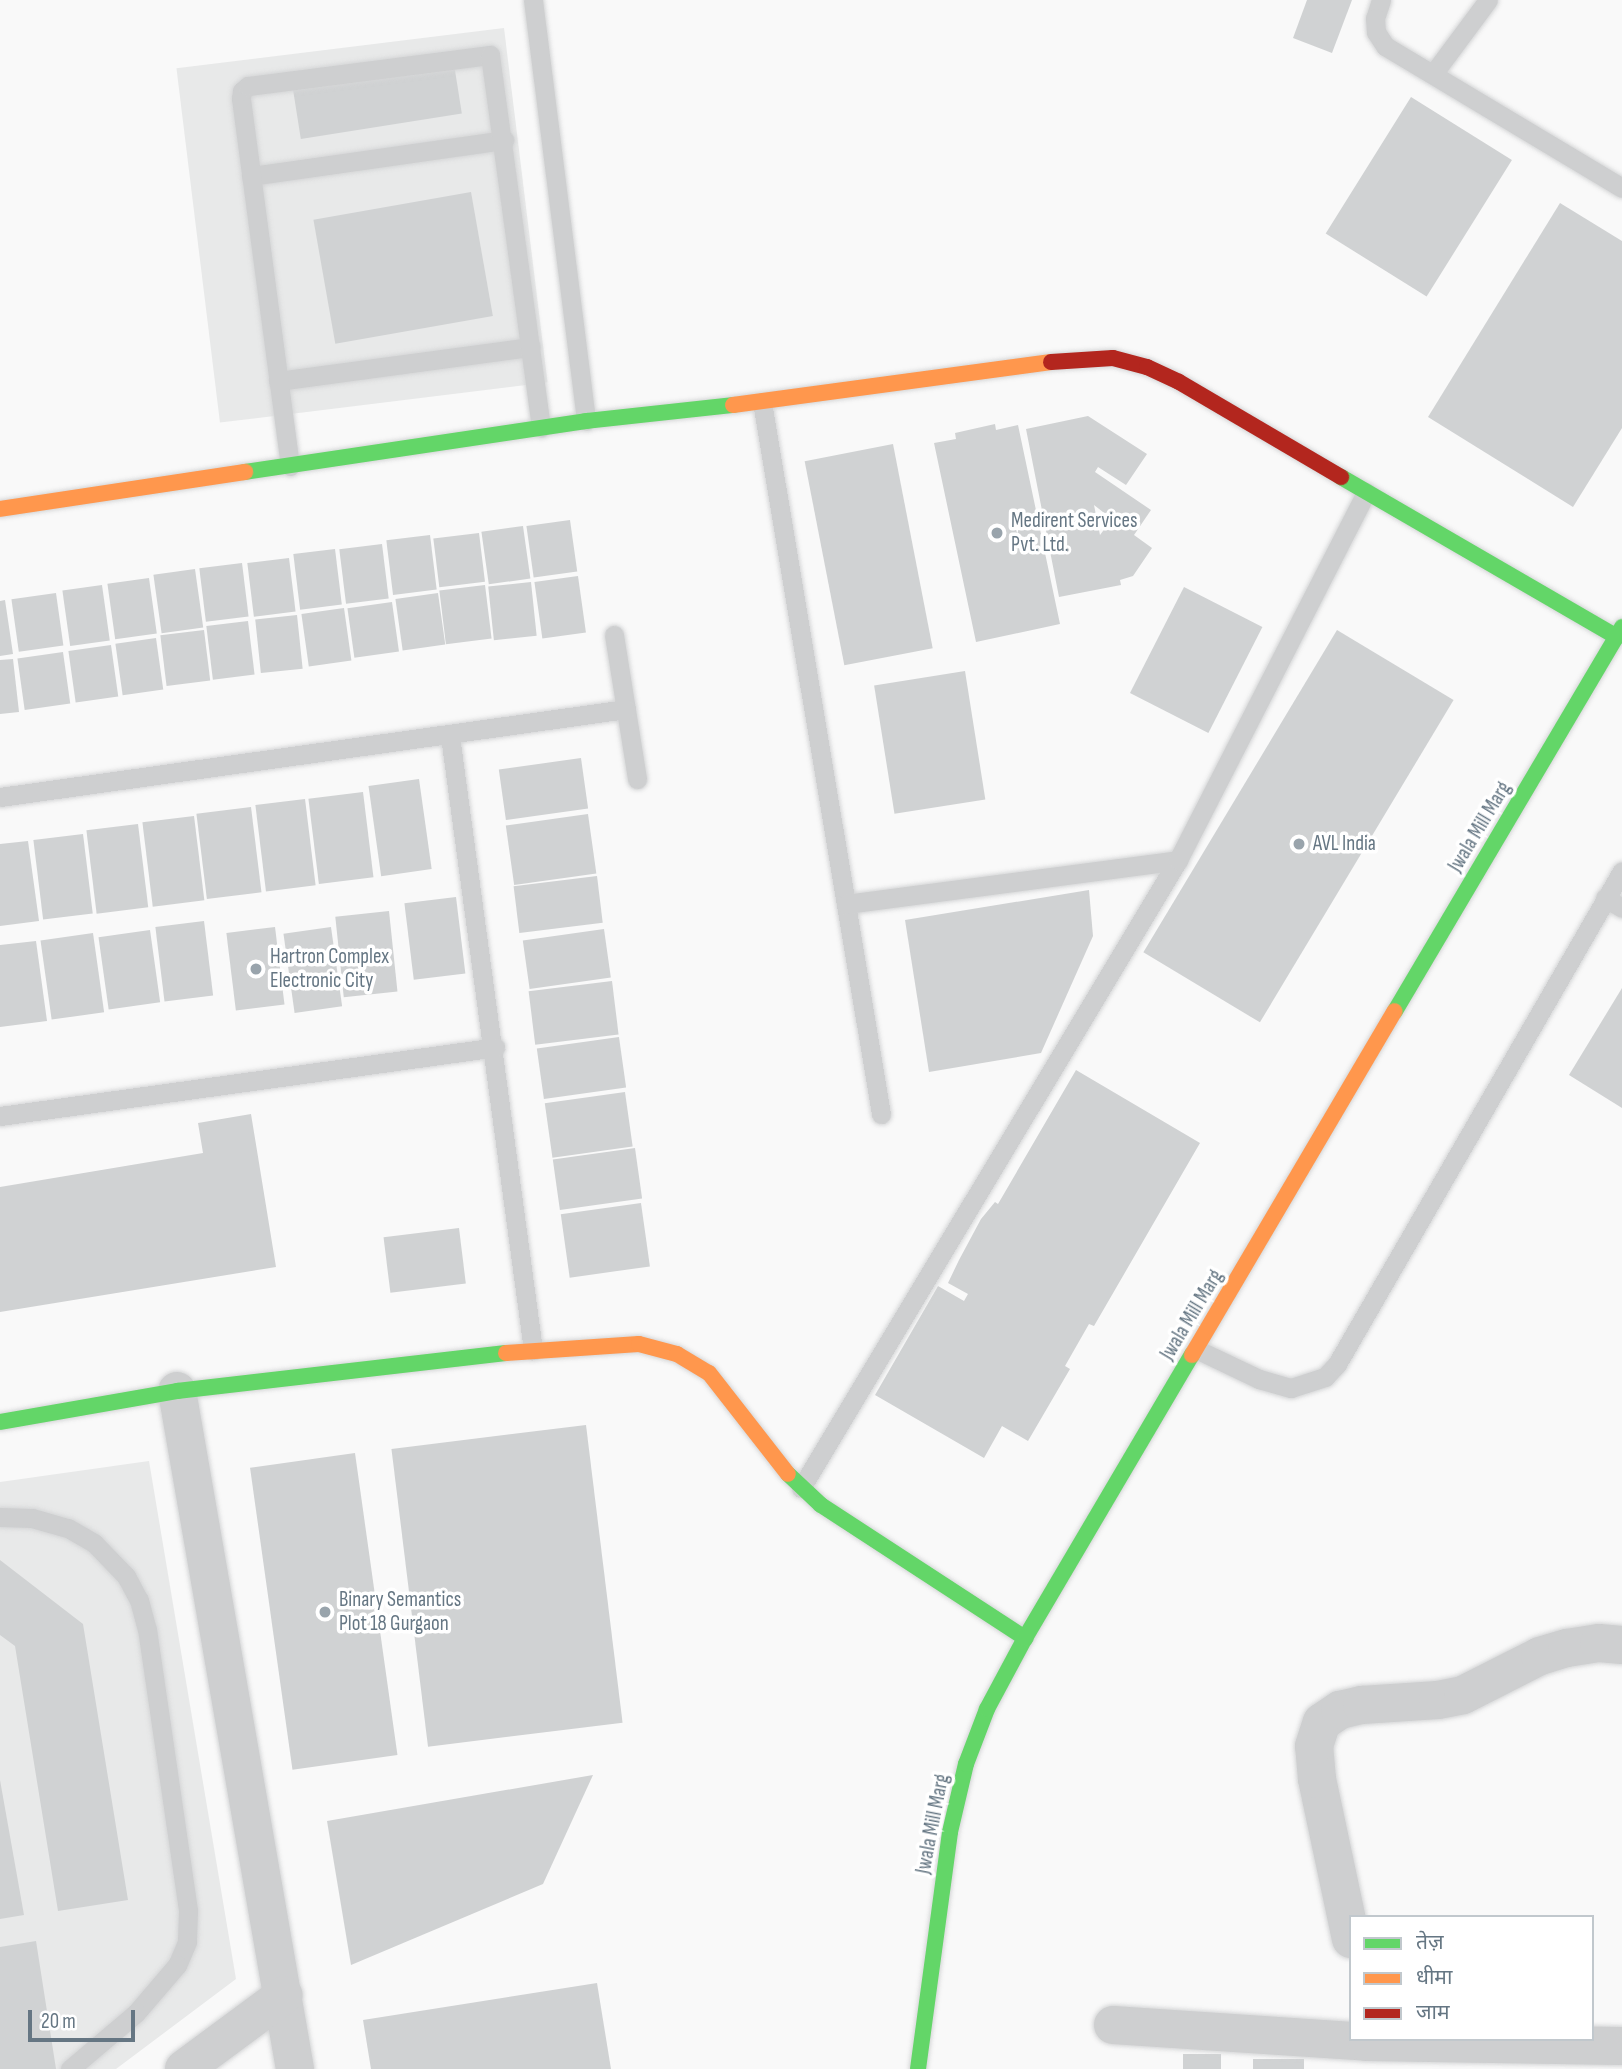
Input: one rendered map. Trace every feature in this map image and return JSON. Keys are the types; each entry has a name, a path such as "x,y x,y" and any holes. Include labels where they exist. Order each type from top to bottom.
{"street":[{"path":"0,509 586,421 762,402 1079,358 1113,358 1147,367 1179,382 1366,492 1619,632"},
{"name":"Jwala Mill Marg","path":"918,2069 950,1832 966,1764 987,1709 1619,632"},
{"path":"0,1422 177,1391 533,1350 639,1343 677,1354 709,1373 769,1454 821,1505 1026,1639"},
{"path":"177,1391 295,2069"},
{"path":"1349,1930 1317,1779 1314,1746 1322,1722 1340,1710 1362,1705 1438,1700 1463,1695 1541,1656 1567,1648 1599,1643 1622,1645"},
{"path":"184,2069 284,1995"},
{"path":"1113,2025 1368,2050 1622,2046"}],"lane":[{"path":"533,0 586,421"},
{"path":"1381,0 1375,18 1378,39 1622,188"},
{"path":"1433,74 1488,0"},
{"path":"290,466 251,176 242,91 248,86 489,55 504,140 541,428"},
{"path":"251,176 504,140"},
{"path":"278,381 531,346"},
{"path":"762,402 881,1114"},
{"path":"801,1488 1178,860 1366,492"},
{"path":"614,635 637,779"},
{"path":"0,797 450,736 626,709"},
{"path":"450,736 495,1047 533,1350"},
{"path":"846,904 1178,860"},
{"path":"1196,1349 1259,1378 1291,1388 1325,1377 1337,1364 1614,903 1622,871"},
{"path":"0,1116 495,1047"},
{"path":"0,1517 32,1518 56,1525 93,1543 126,1576 139,1600 147,1629 188,1911 187,1942 177,1965 136,2013 70,2069"}],"shaded area":[{"path":"504,28 548,382 220,423 176,68"},
{"path":"149,1461 236,1979 116,2069 0,2069 0,1482"}],"building":[{"path":"1307,0 1352,0 1332,53 1293,38"},
{"path":"454,64 462,113 301,139 293,89"},
{"path":"1411,97 1512,160 1427,297 1326,234"},
{"path":"471,192 493,316 335,344 313,220"},
{"path":"1560,203 1622,241 1622,428 1573,507 1428,417"},
{"path":"1088,416 1147,454 1126,485 1098,467 1095,472 1151,510 1134,535 1152,548 1133,576 1120,580 1121,585 1059,597 1026,429","holes":["1094,505 1112,519 1100,535"]},
{"name":"Medirent Services Pvt. Ltd.","path":"995,424 996,430 1018,425 1060,624 976,642 934,443 956,439 955,433"},
{"path":"893,444 933,648 844,665 805,461"},
{"path":"570,520 577,571 534,578 526,526"},
{"path":"523,526 530,578 489,584 481,532"},
{"path":"479,533 485,582 439,587 433,539"},
{"path":"430,535 437,590 393,595 386,540"},
{"path":"382,544 389,599 346,604 339,549"},
{"path":"335,549 342,605 300,610 293,554"},
{"path":"289,558 296,612 254,617 247,563"},
{"path":"242,563 249,617 206,622 199,568"},
{"path":"195,569 203,627 162,633 153,575"},
{"path":"578,576 586,632 542,639 534,582"},
{"path":"149,578 157,633 115,639 107,584"},
{"path":"531,582 537,636 494,640 488,586"},
{"path":"102,585 110,640 70,646 62,591"},
{"path":"485,585 492,639 446,644 439,591"},
{"path":"1184,587 1262,627 1208,733 1130,693"},
{"path":"56,593 63,645 19,652 11,599"},
{"path":"438,593 445,644 403,650 395,599"},
{"path":"5,600 13,654 0,656 0,601"},
{"path":"392,602 399,652 354,658 347,608"},
{"path":"344,608 351,660 309,666 301,614"},
{"path":"297,615 303,669 261,673 255,619"},
{"path":"248,621 255,675 213,680 206,626"},
{"path":"204,630 210,681 167,686 160,635"},
{"path":"1337,630 1454,700 1260,1022 1143,952"},
{"path":"156,638 163,689 123,695 115,644"},
{"path":"111,645 118,696 76,702 68,651"},
{"path":"63,652 70,703 25,710 17,658"},
{"path":"13,659 19,712 0,714 0,660"},
{"path":"965,671 985,799 894,814 874,685"},
{"path":"581,758 588,809 506,820 499,770"},
{"path":"419,779 432,869 381,876 368,786"},
{"path":"363,792 373,877 319,884 308,799"},
{"path":"305,799 316,885 266,891 255,805"},
{"path":"251,807 261,892 207,899 196,814"},
{"path":"588,814 596,873 514,885 506,826"},
{"path":"194,816 204,900 153,907 142,822"},
{"path":"138,824 148,907 97,914 86,830"},
{"path":"83,834 93,913 43,919 33,840"},
{"path":"28,841 39,921 0,926 0,844"},
{"path":"597,876 603,923 519,933 514,886"},
{"path":"1089,890 1093,936 1041,1053 929,1072 905,920"},
{"path":"456,897 465,973 414,980 404,903"},
{"path":"389,911 397,992 344,997 335,917"},
{"path":"204,921 213,995 165,1001 155,927"},
{"name":"Hartron Complex Electronic City","path":"275,927 285,1004 236,1010 226,933"},
{"path":"331,927 342,1006 295,1013 283,934"},
{"path":"604,929 611,978 530,989 523,940"},
{"path":"150,930 160,1002 109,1010 99,937"},
{"path":"93,933 104,1012 52,1020 41,940"},
{"path":"36,941 47,1021 0,1027 0,945"},
{"path":"612,981 619,1035 535,1045 529,991"},
{"path":"1622,988 1622,1108 1569,1075"},
{"path":"619,1037 626,1088 544,1099 537,1049"},
{"path":"1076,1070 1200,1143 1094,1326 1089,1324 1065,1366 1070,1369 1028,1441 1002,1426 984,1458 875,1395 938,1286 964,1301 968,1294 948,1283 959,1260 981,1219 995,1202 998,1204"},
{"path":"625,1092 633,1146 552,1158 545,1103"},
{"path":"251,1114 276,1267 0,1312 0,1187 203,1153 198,1123"},
{"path":"635,1148 642,1199 560,1210 553,1160"},
{"path":"641,1203 650,1266 570,1278 561,1214"},
{"path":"459,1228 466,1284 390,1293 384,1237"},
{"path":"586,1425 623,1723 428,1747 391,1449"},
{"name":"Binary Semantics Plot 18 Gurgaon","path":"355,1453 397,1755 292,1770 250,1468"},
{"path":"0,1560 83,1624 128,1900 58,1911 15,1646 0,1635"},
{"path":"593,1775 543,1884 351,1965 327,1821"},
{"path":"0,1780 24,1915 0,1919"},
{"path":"36,1941 56,2069 0,2069 0,1947"},
{"path":"597,1983 611,2069 371,2069 363,2020"},
{"path":"1183,2054 1221,2054 1221,2069 1183,2069"},
{"path":"1253,2059 1304,2059 1304,2069 1253,2069"}],"traffic: fast":[{"path":"245,472 586,421 733,405"},
{"path":"1341,477 1617,637"},
{"path":"1395,1011 1622,627"},
{"path":"0,1422 177,1391 506,1353"},
{"path":"918,2069 950,1832 966,1764 987,1709 1025,1638 1192,1355"},
{"path":"788,1474 821,1505 1025,1638"}],"traffic: slow":[{"path":"733,405 1051,362"},
{"path":"0,509 245,472"},
{"path":"1192,1355 1395,1011"},
{"path":"506,1353 639,1344 677,1354 709,1373 788,1474"}],"traffic: jam":[{"path":"1051,362 1113,358 1147,367 1179,382 1341,477"}],"place":[{"name":"Medirent Services Pvt. Ltd.","path":"997,533"},
{"name":"AVL India","path":"1299,844"},
{"name":"Hartron Complex Electronic City","path":"256,969"},
{"name":"Binary Semantics Plot 18 Gurgaon","path":"325,1612"}]}
